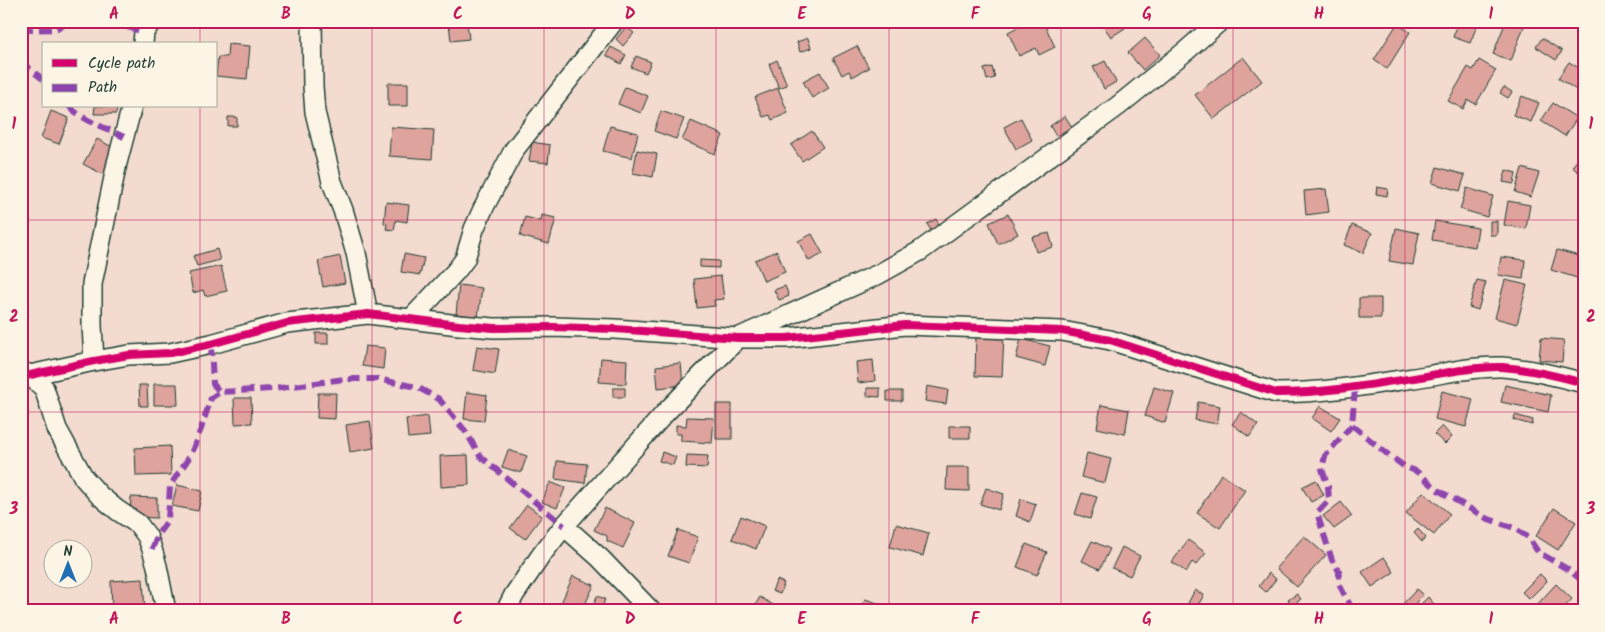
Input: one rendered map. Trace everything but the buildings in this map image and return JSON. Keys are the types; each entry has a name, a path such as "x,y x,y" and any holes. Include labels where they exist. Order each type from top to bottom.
{"street":[{"path":"143,42 144,32 152,21"},
{"path":"312,21 315,112 332,182 356,253 368,314"},
{"path":"411,319 465,259 474,229 498,178 514,150 614,21"},
{"path":"506,611 514,595 564,526 666,412 738,338 879,274 920,250 1118,106 1220,21"},
{"path":"94,361 92,284 117,162 131,108"},
{"path":"24,374 129,355 170,352 211,344 287,323 368,314 494,328 614,329 738,338 787,338 905,324 1062,331 1129,345 1276,393 1355,388 1473,368 1501,367 1531,370 1584,383"},
{"path":"24,374 44,388 57,429 84,478 99,496 138,524 147,536 155,558 166,611"},
{"path":"564,526 600,558 651,611"}],"marked path":[{"path":"21,30 57,29 65,24 101,22 144,32"},
{"path":"21,62 42,78"},
{"path":"71,108 87,119 124,137"},
{"path":"211,344 213,384 220,392 273,389 344,379 377,379 417,387 439,399 466,432 480,456 564,526"},
{"path":"1353,611 1339,584 1339,571 1332,560 1317,513 1329,500 1328,487 1322,469 1325,456 1352,425 1355,388"},
{"path":"152,549 158,534 168,520 170,486 190,456 211,398 220,392"},
{"path":"1352,425 1405,467 1416,471 1438,490 1486,518 1514,528 1528,537 1538,552 1569,570 1584,582"}],"cycle path":[{"path":"21,377 129,355 170,353 287,323 368,314 494,328 615,329 738,338 787,338 905,325 1062,331 1110,340 1276,393 1351,388 1483,367 1502,367 1533,371 1584,383"}]}
